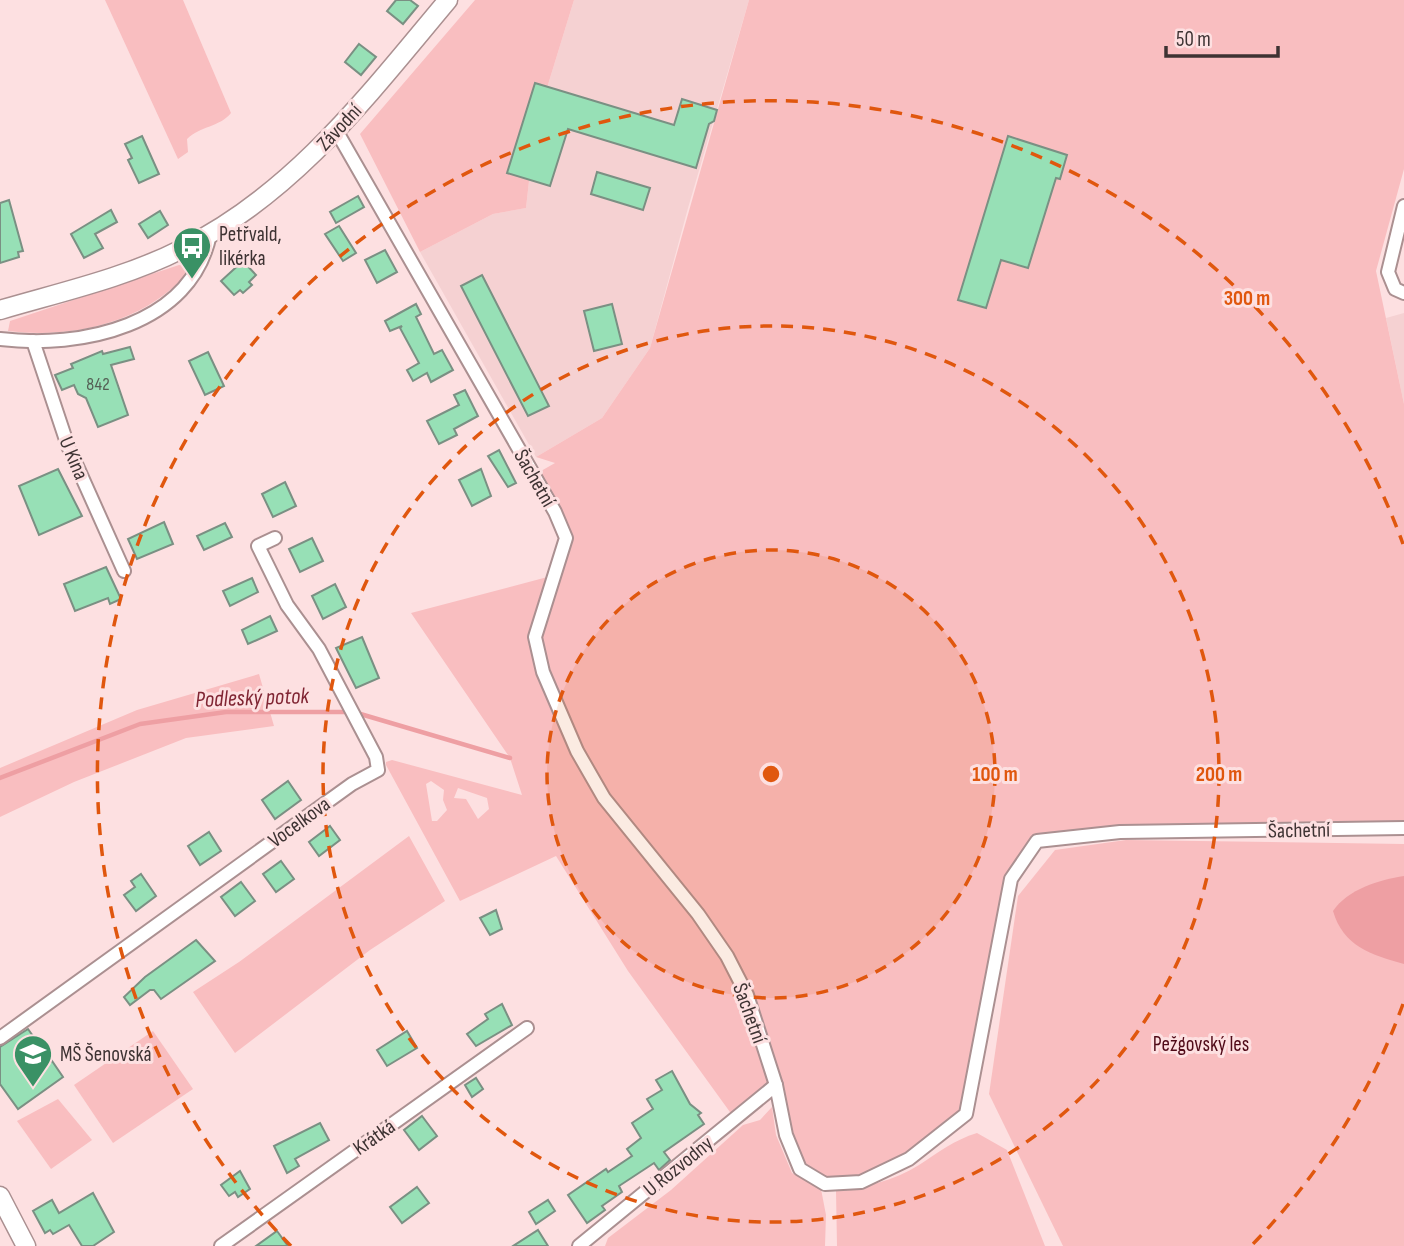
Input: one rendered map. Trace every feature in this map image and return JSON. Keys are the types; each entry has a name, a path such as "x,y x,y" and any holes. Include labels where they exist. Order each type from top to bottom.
{"street":[{"name":"Závodní","path":"0,310 139,268 210,234 276,187 337,132 448,0"},
{"name":"Šachetní","path":"337,132 555,512 566,538 535,636 543,673 577,751 604,798 698,914 727,956 747,995 776,1085 786,1135 800,1169 825,1184 861,1182 909,1159 966,1114 1011,879 1038,841 1121,832 1404,828"},
{"path":"1399,291 1388,272 1404,206"},
{"path":"0,339 33,341 91,337 121,328 147,316 191,280 203,262 210,234"},
{"name":"U Kina","path":"33,341 68,446 124,571"},
{"name":"Vocelkova","path":"0,1038 352,784 378,770 376,757 319,649 287,605 258,546 275,538"},
{"name":"Krátká","path":"221,1246 527,1028"},
{"name":"U Rozvodny","path":"579,1246 776,1085"},
{"path":"0,1196 26,1246"}],"shaded area":[{"path":"574,0 749,0 650,348 602,418 536,457 420,252 493,214 526,208 535,127"},
{"path":"1404,313 1404,404 1386,318"},
{"path":"1404,876 1404,964 1370,953 1351,941 1333,911 1355,891"}],"green space":[{"path":"105,0 183,0 231,113 187,139 188,152 178,159"},
{"path":"475,0 574,0 535,127 526,208 493,214 420,252 360,134"},
{"path":"749,0 1404,0 1404,169 1376,271 1404,404 1404,828 1037,841 1011,879 966,1114 945,1131 861,1182 829,1183 800,1169 776,1086 735,1119 628,971 556,856 460,901 386,765 386,762 392,760 522,795 510,758 411,613 555,575 566,538 534,475 555,463 536,457 602,418 650,348","holes":["431,781 444,790 443,800 447,810 437,821 432,821 426,784","458,788 487,798 489,809 478,819 466,799 454,798"]},
{"path":"179,265 188,266 188,273 170,290 150,304 105,324 57,332 8,331 10,321"},
{"path":"259,674 274,726 186,738 74,782 0,817 0,768 137,710"},
{"path":"409,836 445,901 370,950 235,1053 193,992 239,962"},
{"name":"Pežgovský les","path":"1126,840 1404,844 1404,1246 1063,1246 989,1094 1018,896 1055,850"},
{"path":"153,1031 193,1089 113,1143 74,1085"},
{"path":"58,1099 92,1140 51,1169 17,1121"},
{"path":"772,1107 776,1135 792,1173 821,1189 826,1215 825,1246 605,1246 608,1238 671,1190 743,1125 760,1120"},
{"path":"977,1133 1007,1150 1045,1246 837,1246 836,1191 900,1175 954,1143"}],"building":[{"path":"396,0 410,0 418,6 403,24 387,11"},
{"path":"359,44 376,57 361,75 345,62"},
{"path":"535,83 674,125 682,99 717,110 714,121 709,124 696,168 568,129 550,186 507,173"},
{"path":"142,136 159,174 139,183 128,160 132,158 125,144"},
{"path":"1008,136 1067,155 1060,179 1056,178 1028,268 1001,260 986,308 958,300"},
{"path":"597,172 650,188 643,210 591,194"},
{"path":"358,196 364,207 336,223 330,212"},
{"path":"9,200 23,251 18,252 19,257 0,263 0,203"},
{"path":"111,210 117,222 95,234 103,248 84,258 71,234"},
{"path":"160,211 168,225 148,238 139,224"},
{"path":"339,226 356,253 343,261 325,234"},
{"path":"385,250 397,272 377,283 365,260"},
{"path":"243,261 256,275 249,282 252,285 243,293 240,290 234,295 221,281"},
{"path":"482,275 549,406 528,416 461,286"},
{"path":"416,304 421,314 416,317 434,354 442,350 453,370 431,382 427,373 413,381 407,370 419,363 400,328 402,326 390,331 385,321"},
{"path":"612,304 622,344 594,351 584,311"},
{"path":"130,347 134,359 111,365 128,415 98,427 86,398 78,394 74,385 62,390 55,375 73,368 71,364 102,351 103,354"},
{"path":"208,352 224,386 205,395 189,361"},
{"path":"465,390 478,416 454,429 457,435 439,444 427,421 459,405 454,395"},
{"path":"499,450 516,483 508,487 488,456"},
{"path":"58,469 82,516 39,535 19,486"},
{"path":"481,469 491,496 472,506 459,480"},
{"path":"285,482 296,506 273,517 262,494"},
{"path":"164,522 173,544 137,559 128,539"},
{"path":"225,523 232,537 204,550 197,536"},
{"path":"312,538 323,561 300,572 289,549"},
{"path":"106,567 121,599 110,604 108,598 75,611 64,584"},
{"path":"252,578 258,592 230,606 223,591"},
{"path":"335,584 346,607 323,619 312,596"},
{"path":"270,616 277,631 248,644 242,630"},
{"path":"362,637 379,678 356,688 336,648"},
{"path":"288,781 301,800 275,819 262,800"},
{"path":"330,826 340,840 319,856 309,842"},
{"path":"209,832 221,851 200,865 188,846"},
{"path":"281,861 294,879 276,892 263,874"},
{"path":"141,874 156,896 136,911 124,895 135,887 131,881"},
{"path":"241,882 255,901 235,916 221,897"},
{"path":"496,910 502,929 490,935 480,918"},
{"path":"196,940 215,961 161,999 154,990 150,990 130,1005 124,997 145,977"},
{"path":"502,1004 512,1025 476,1046 467,1034 488,1019 485,1014"},
{"path":"28,1029 38,1043 32,1048 45,1066 52,1061 63,1077 18,1109 0,1084 0,1047"},
{"path":"407,1031 417,1048 387,1066 377,1050"},
{"path":"672,1071 690,1104 701,1113 698,1115 704,1124 664,1152 670,1160 659,1170 654,1163 619,1186 622,1192 602,1206 605,1210 587,1223 568,1195 606,1169 608,1172 632,1156 627,1149 641,1138 632,1123 653,1109 647,1099 662,1090 656,1080"},
{"path":"476,1078 483,1089 472,1097 465,1085"},
{"path":"422,1116 437,1136 419,1150 404,1130"},
{"path":"320,1123 329,1140 295,1159 299,1166 287,1173 274,1146"},
{"path":"240,1171 250,1189 238,1197 235,1192 229,1196 221,1185"},
{"path":"417,1187 429,1203 402,1223 390,1207"},
{"path":"93,1193 114,1232 93,1246 82,1246 69,1225 53,1234 50,1230 45,1233 33,1211 52,1200 59,1213"},
{"path":"548,1200 555,1211 536,1224 529,1212"},
{"path":"538,1230 548,1246 513,1246"},
{"path":"277,1231 288,1246 256,1246"}],"waterway":[{"name":"Podleský potok","path":"0,778 140,724 226,712 348,712"},
{"name":"Podleský potok","path":"357,713 510,758"}],"place":[{"name":"Petřvald, likérka","path":"192,280"},
{"name":"MŠ Šenovská","path":"33,1088"}]}
